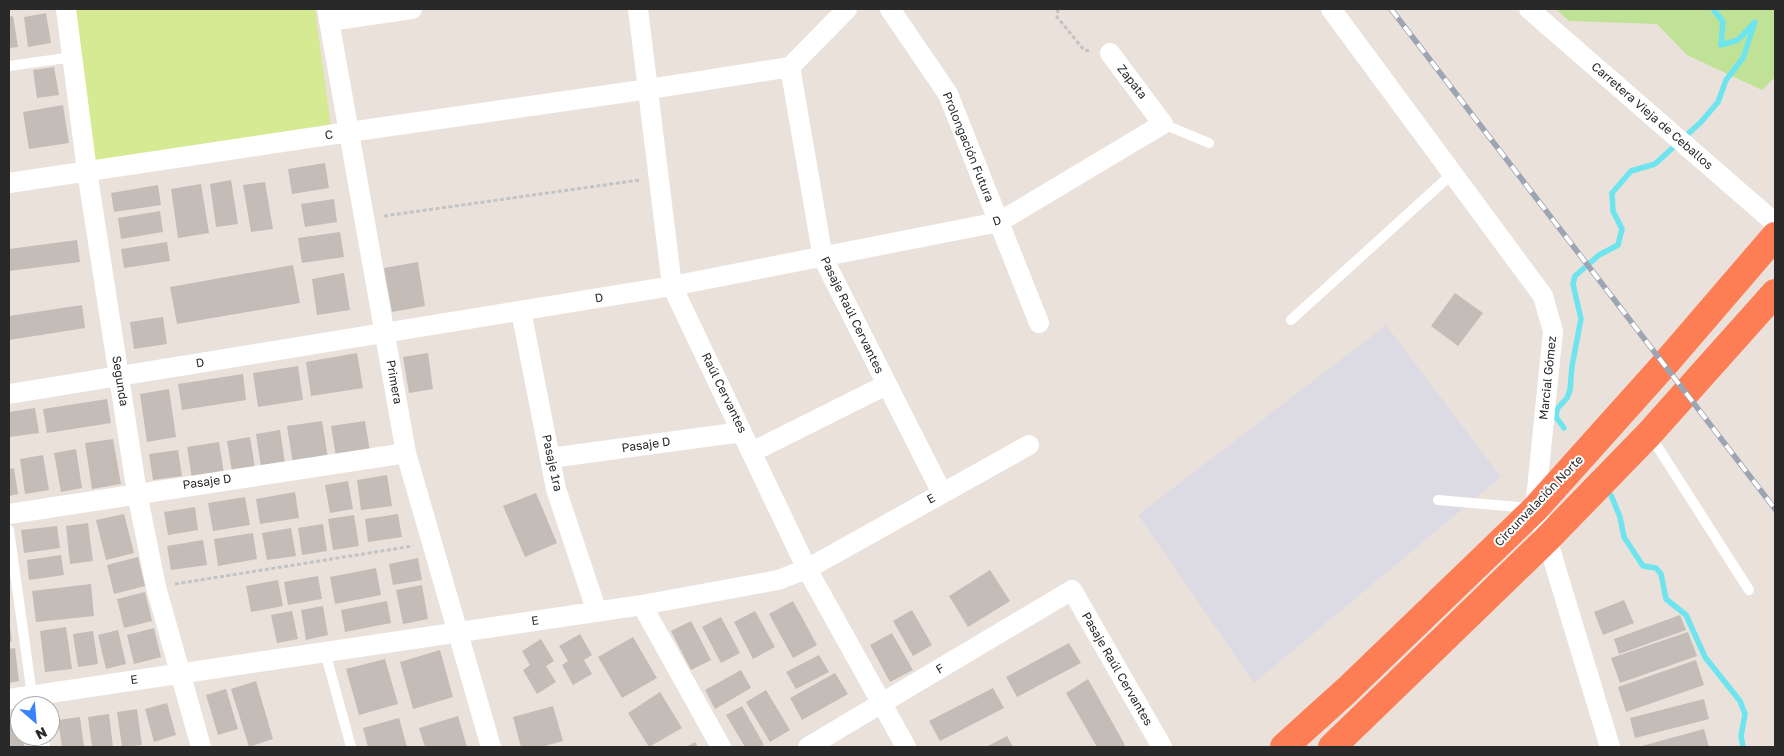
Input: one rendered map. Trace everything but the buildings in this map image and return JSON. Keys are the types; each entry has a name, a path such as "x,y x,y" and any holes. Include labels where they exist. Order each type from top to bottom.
{"highway":[{"name":"Circunvalación Norte","path":"1284,747 1347,690 1535,509 1665,364 1775,236"},
{"path":"1332,747 1548,539 1649,434 1775,293"}],"street":[{"name":"Segunda","path":"66,9 87,172 137,493 156,587 201,747"},
{"path":"328,15 412,9"},
{"name":"Raúl Cervantes","path":"638,9 672,286 806,569 906,747"},
{"path":"790,66 847,9"},
{"name":"Prolongación Futura","path":"890,9 948,94 1039,323"},
{"name":"Marcial Gómez","path":"1330,9 1543,296 1553,331 1535,509 1548,539 1610,747"},
{"name":"Carretera Vieja de Ceballos","path":"1529,9 1775,223"},
{"name":"Primera","path":"328,15 406,453 491,747"},
{"name":"Zapata","path":"1110,53 1163,124"},
{"name":"C","path":"9,183 649,89 790,66"},
{"name":"Pasaje Raúl Cervantes","path":"790,66 823,258 942,493"},
{"name":"D","path":"9,394 672,286 823,258 999,222 1163,124"},
{"name":"Pasaje 1ra","path":"521,311 556,489 597,612"},
{"path":"752,452 886,385"},
{"name":"Pasaje D","path":"550,458 742,432"},
{"name":"E","path":"60,696 180,674 642,605 778,580 806,569 1029,445"},
{"name":"Pasaje D","path":"9,514 406,453"},
{"name":"Pasaje Raúl Cervantes","path":"1072,590 1162,747"},
{"name":"F","path":"808,747 1072,590"},
{"path":"642,605 721,747"}],"lane":[{"path":"9,66 73,57"},
{"path":"1163,124 1209,144"},
{"path":"1291,320 1453,173"},
{"path":"1649,434 1750,590"},
{"path":"1438,500 1535,509"},
{"path":"9,530 32,696"},
{"path":"325,652 351,747"}],"path":[{"name":"Zapata","path":"1058,9 1057,17 1084,50 1110,53"},
{"path":"364,219 660,177"},
{"path":"156,587 431,543"}],"shaded area":[{"path":"1386,325 1501,477 1254,683 1138,515"}],"green space":[{"path":"74,9 315,9 331,127 95,161"},
{"path":"1556,9 1775,9 1775,77 1762,90 1687,55 1657,24 1569,21"}],"waterway":[{"path":"1564,428 1556,417 1557,409 1567,398 1570,390 1572,366 1581,319 1573,284 1575,276 1599,255 1618,245 1622,229 1613,211 1612,193 1631,171 1655,164 1701,122 1718,102 1726,80 1743,58 1755,22 1738,40 1721,45 1723,22 1713,9"},
{"path":"1611,495 1620,517 1624,537 1643,566 1656,568 1661,574 1666,599 1686,615 1705,657 1740,701 1745,714 1741,736 1743,747"}],"railway":[{"path":"1391,9 1775,509"}]}
